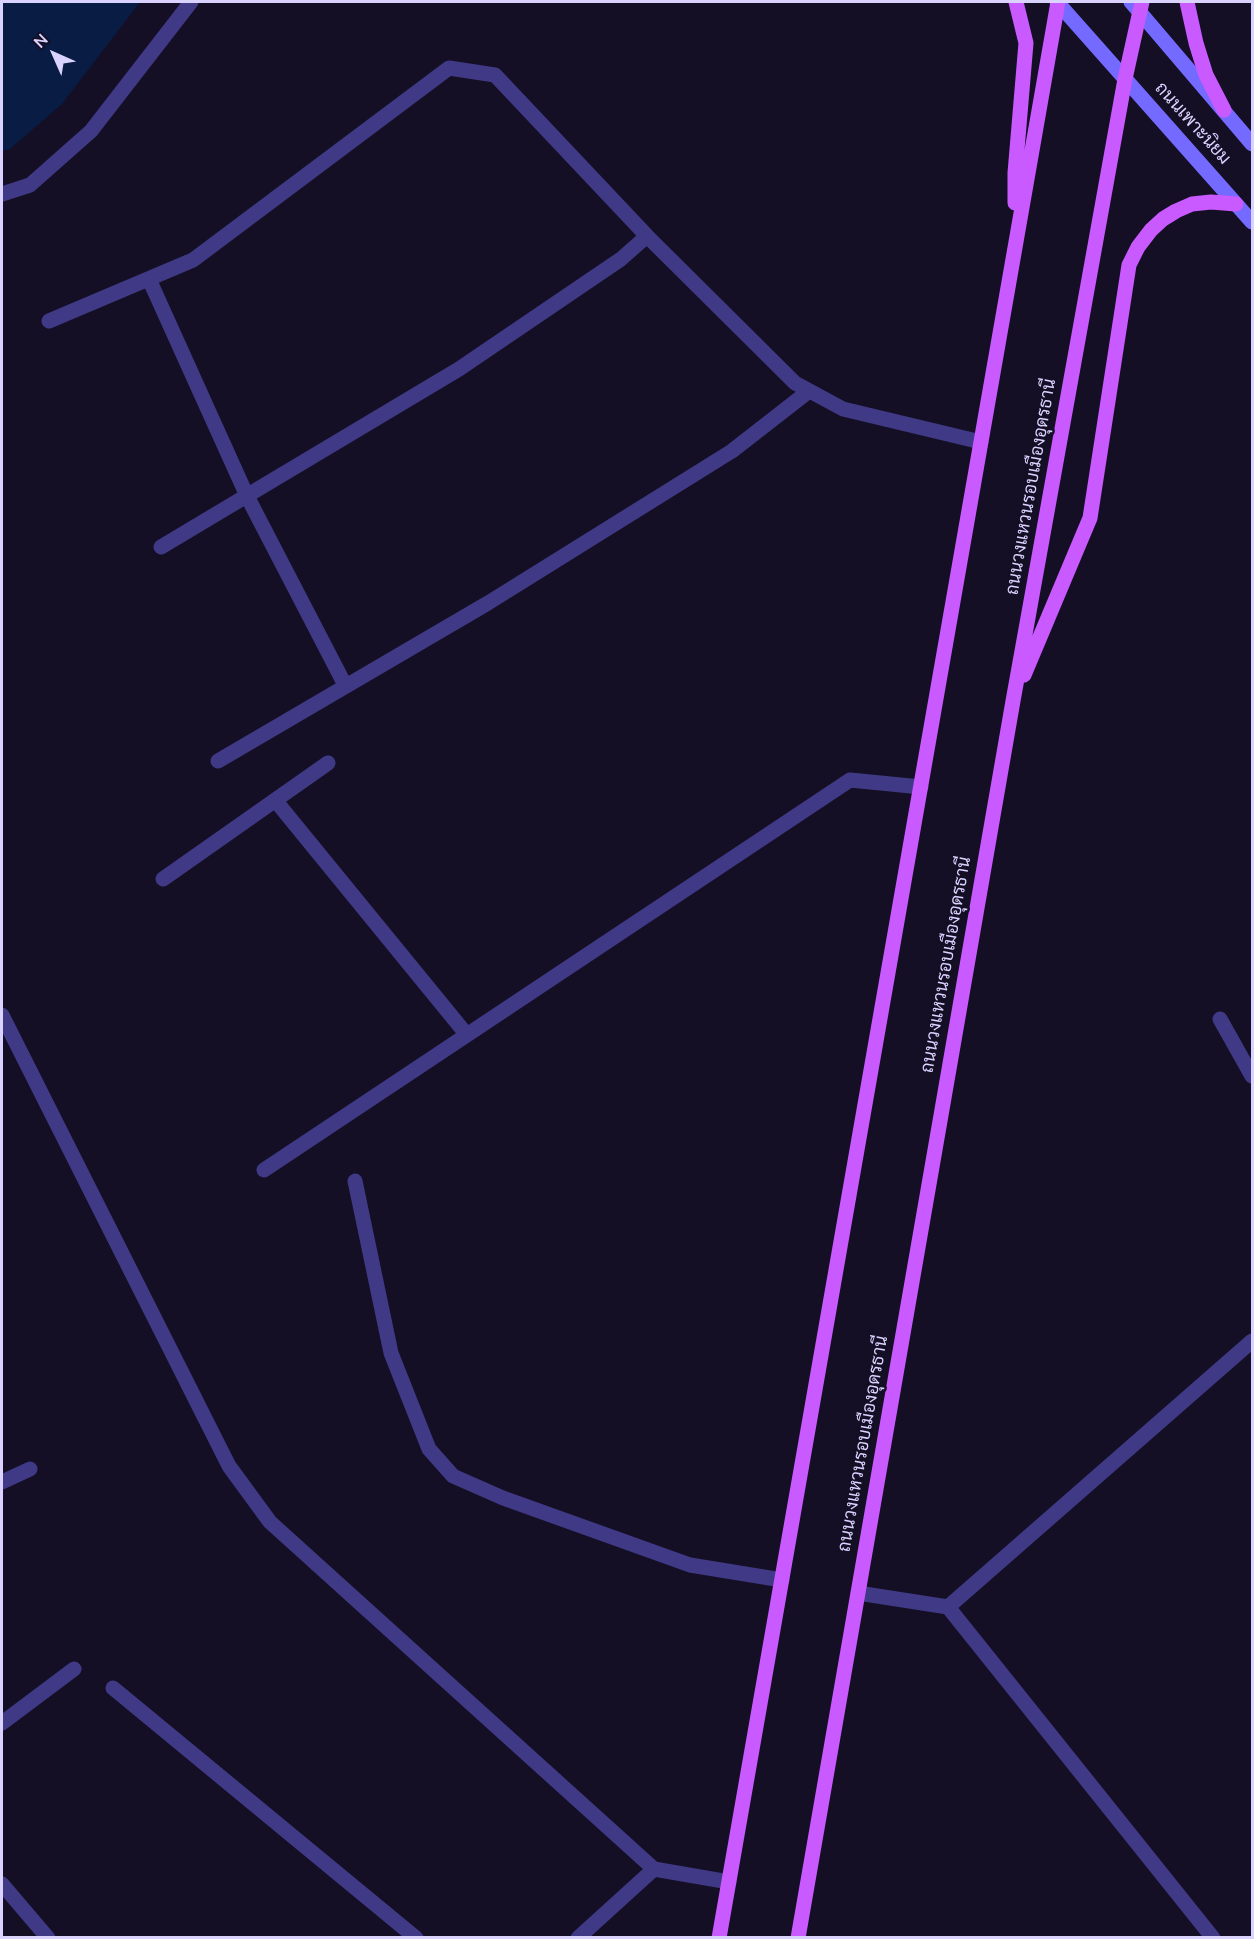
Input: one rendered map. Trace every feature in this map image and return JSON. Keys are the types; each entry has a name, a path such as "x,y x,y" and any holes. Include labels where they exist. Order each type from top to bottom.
{"main road":[{"path":"1016,236 1015,173 1026,43 1017,2"},
{"path":"719,1938 1057,2"},
{"name":"ถนนเพาะนิยม","path":"1057,2 1252,222"},
{"path":"1187,2 1206,75 1224,110"},
{"name":"ถนนเพาะนิยม","path":"1138,5 1252,144"},
{"name":"ถนนวงแหวนรอบเมืองอุดรธานี","path":"798,1938 1013,701 1138,5"},
{"path":"1013,701 1090,518 1129,265 1138,247 1151,230 1162,219 1176,211 1191,204 1211,202 1236,204"}],"street":[{"path":"2,194 30,185 91,131 191,2"},
{"path":"49,321 193,260 449,68 495,75 647,236 795,383 843,409 981,442"},
{"path":"161,548 459,369 621,259 647,236"},
{"path":"149,279 247,496 345,685"},
{"path":"218,761 488,603 732,452 809,391"},
{"path":"163,879 328,763"},
{"path":"264,1170 850,780 921,787"},
{"path":"275,800 467,1035"},
{"path":"2,1015 229,1466 270,1522 654,1869 729,1882"},
{"path":"1220,1019 1252,1076"},
{"path":"355,1181 391,1353 429,1449 453,1476 503,1498 690,1566 782,1580"},
{"path":"948,1607 1252,1341"},
{"path":"2,1482 30,1468"},
{"path":"858,1593 948,1607 1214,1938"},
{"path":"2,1723 74,1669"},
{"path":"113,1688 416,1938"},
{"path":"578,1938 654,1869"},
{"path":"2,1884 48,1938"}],"water":[{"path":"2,2 140,2 62,104 10,149 2,151"}]}
